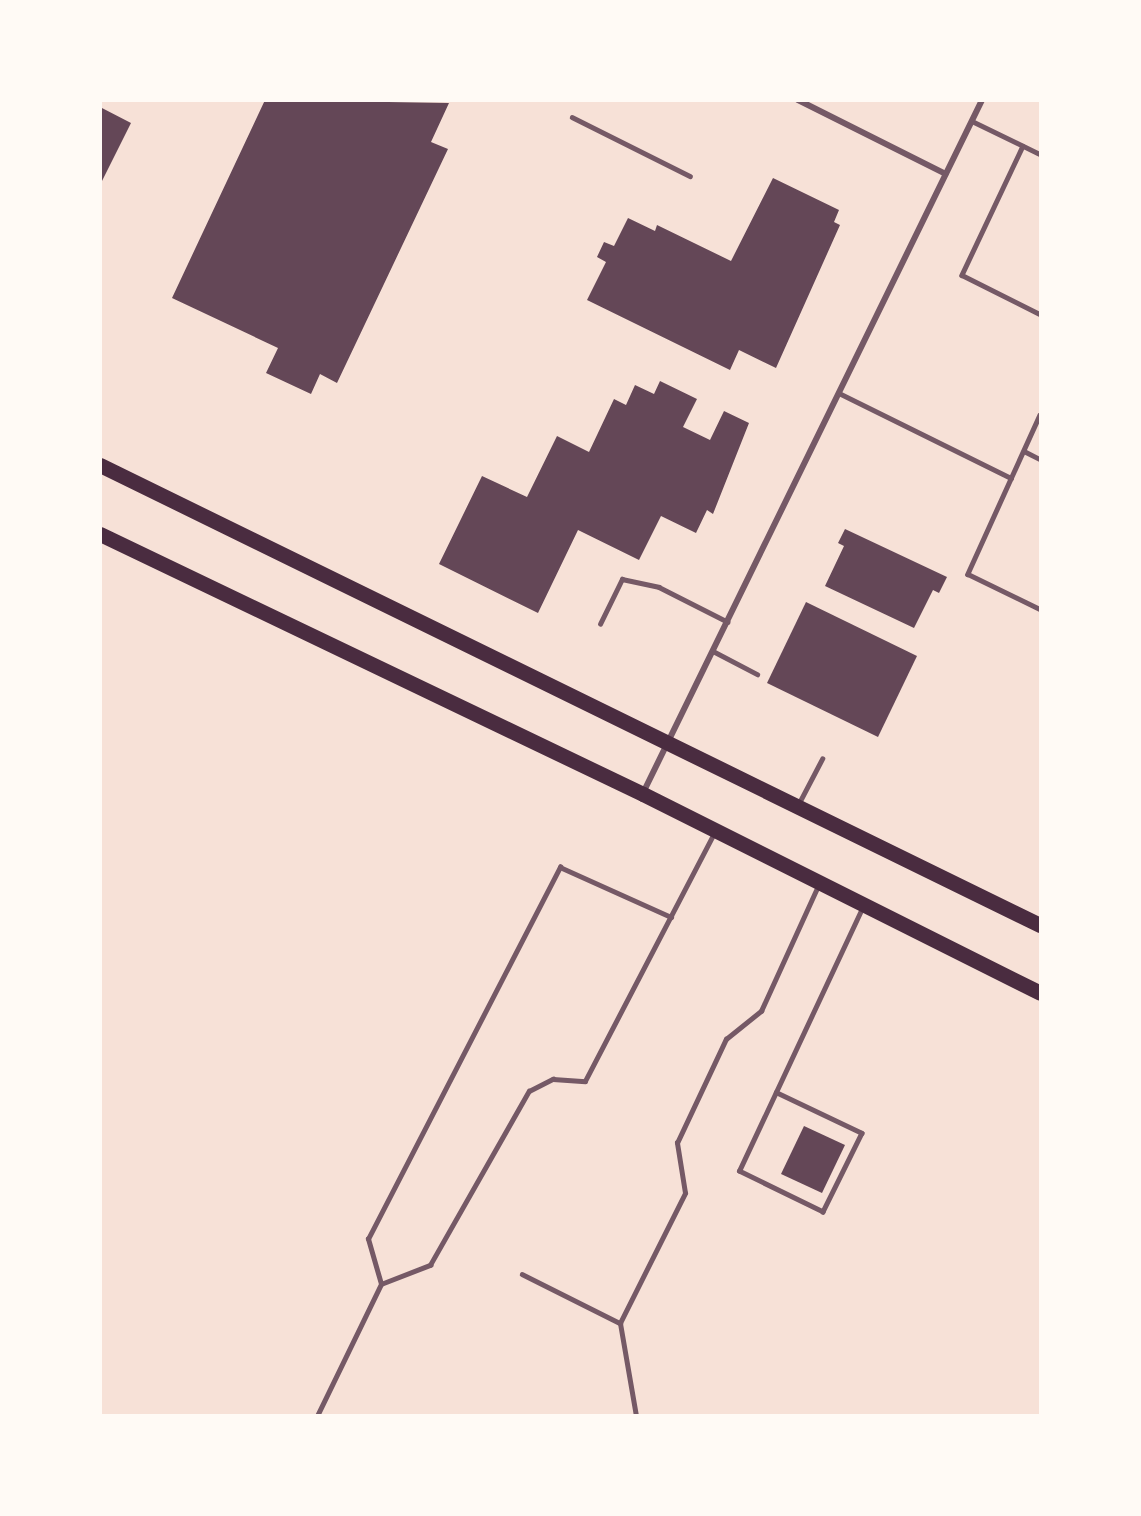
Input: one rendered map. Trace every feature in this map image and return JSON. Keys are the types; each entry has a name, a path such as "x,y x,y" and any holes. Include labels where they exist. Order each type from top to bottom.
{"main road":[{"path":"100,465 670,741 1041,925"},
{"path":"100,534 643,794 714,832 1041,993"}],"street":[{"path":"798,100 946,174"},
{"path":"643,794 982,100"}],"lane":[{"path":"573,117 690,176"},
{"path":"972,121 1041,154"},
{"path":"1023,146 962,275 1041,314"},
{"path":"839,393 1011,478"},
{"path":"1041,415 968,574 1041,609"},
{"path":"1024,451 1041,459"},
{"path":"600,624 622,579 659,587 728,622"},
{"path":"713,651 758,674"},
{"path":"798,805 822,759"},
{"path":"381,1284 430,1266 529,1091 553,1079 585,1080 672,917 714,832"},
{"path":"317,1416 381,1284 368,1239 560,867 672,917"},
{"path":"636,1416 620,1323 685,1193 677,1143 726,1039 761,1011 819,884"},
{"path":"776,1092 862,1133 823,1212 739,1171 863,906"},
{"path":"522,1274 620,1323"}],"building":[{"path":"265,100 449,103 431,142 448,149 337,383 320,374 311,394 266,373 278,348 172,298"},
{"path":"100,107 131,123 100,185"},
{"path":"773,178 839,210 834,222 840,225 776,368 739,350 730,370 587,300 606,262 597,257 604,242 614,246 628,218 655,231 657,225 731,261"},
{"path":"660,381 697,399 683,427 710,440 724,411 749,423 713,514 707,510 696,533 661,516 639,560 578,530 538,613 439,564 482,476 527,497 557,436 589,452 614,399 626,405 635,385 654,394"},
{"path":"845,529 947,577 939,593 933,590 914,628 825,586 844,546 838,543"},
{"path":"806,602 917,656 878,737 767,683"},
{"path":"804,1126 845,1145 822,1193 781,1174"}]}
